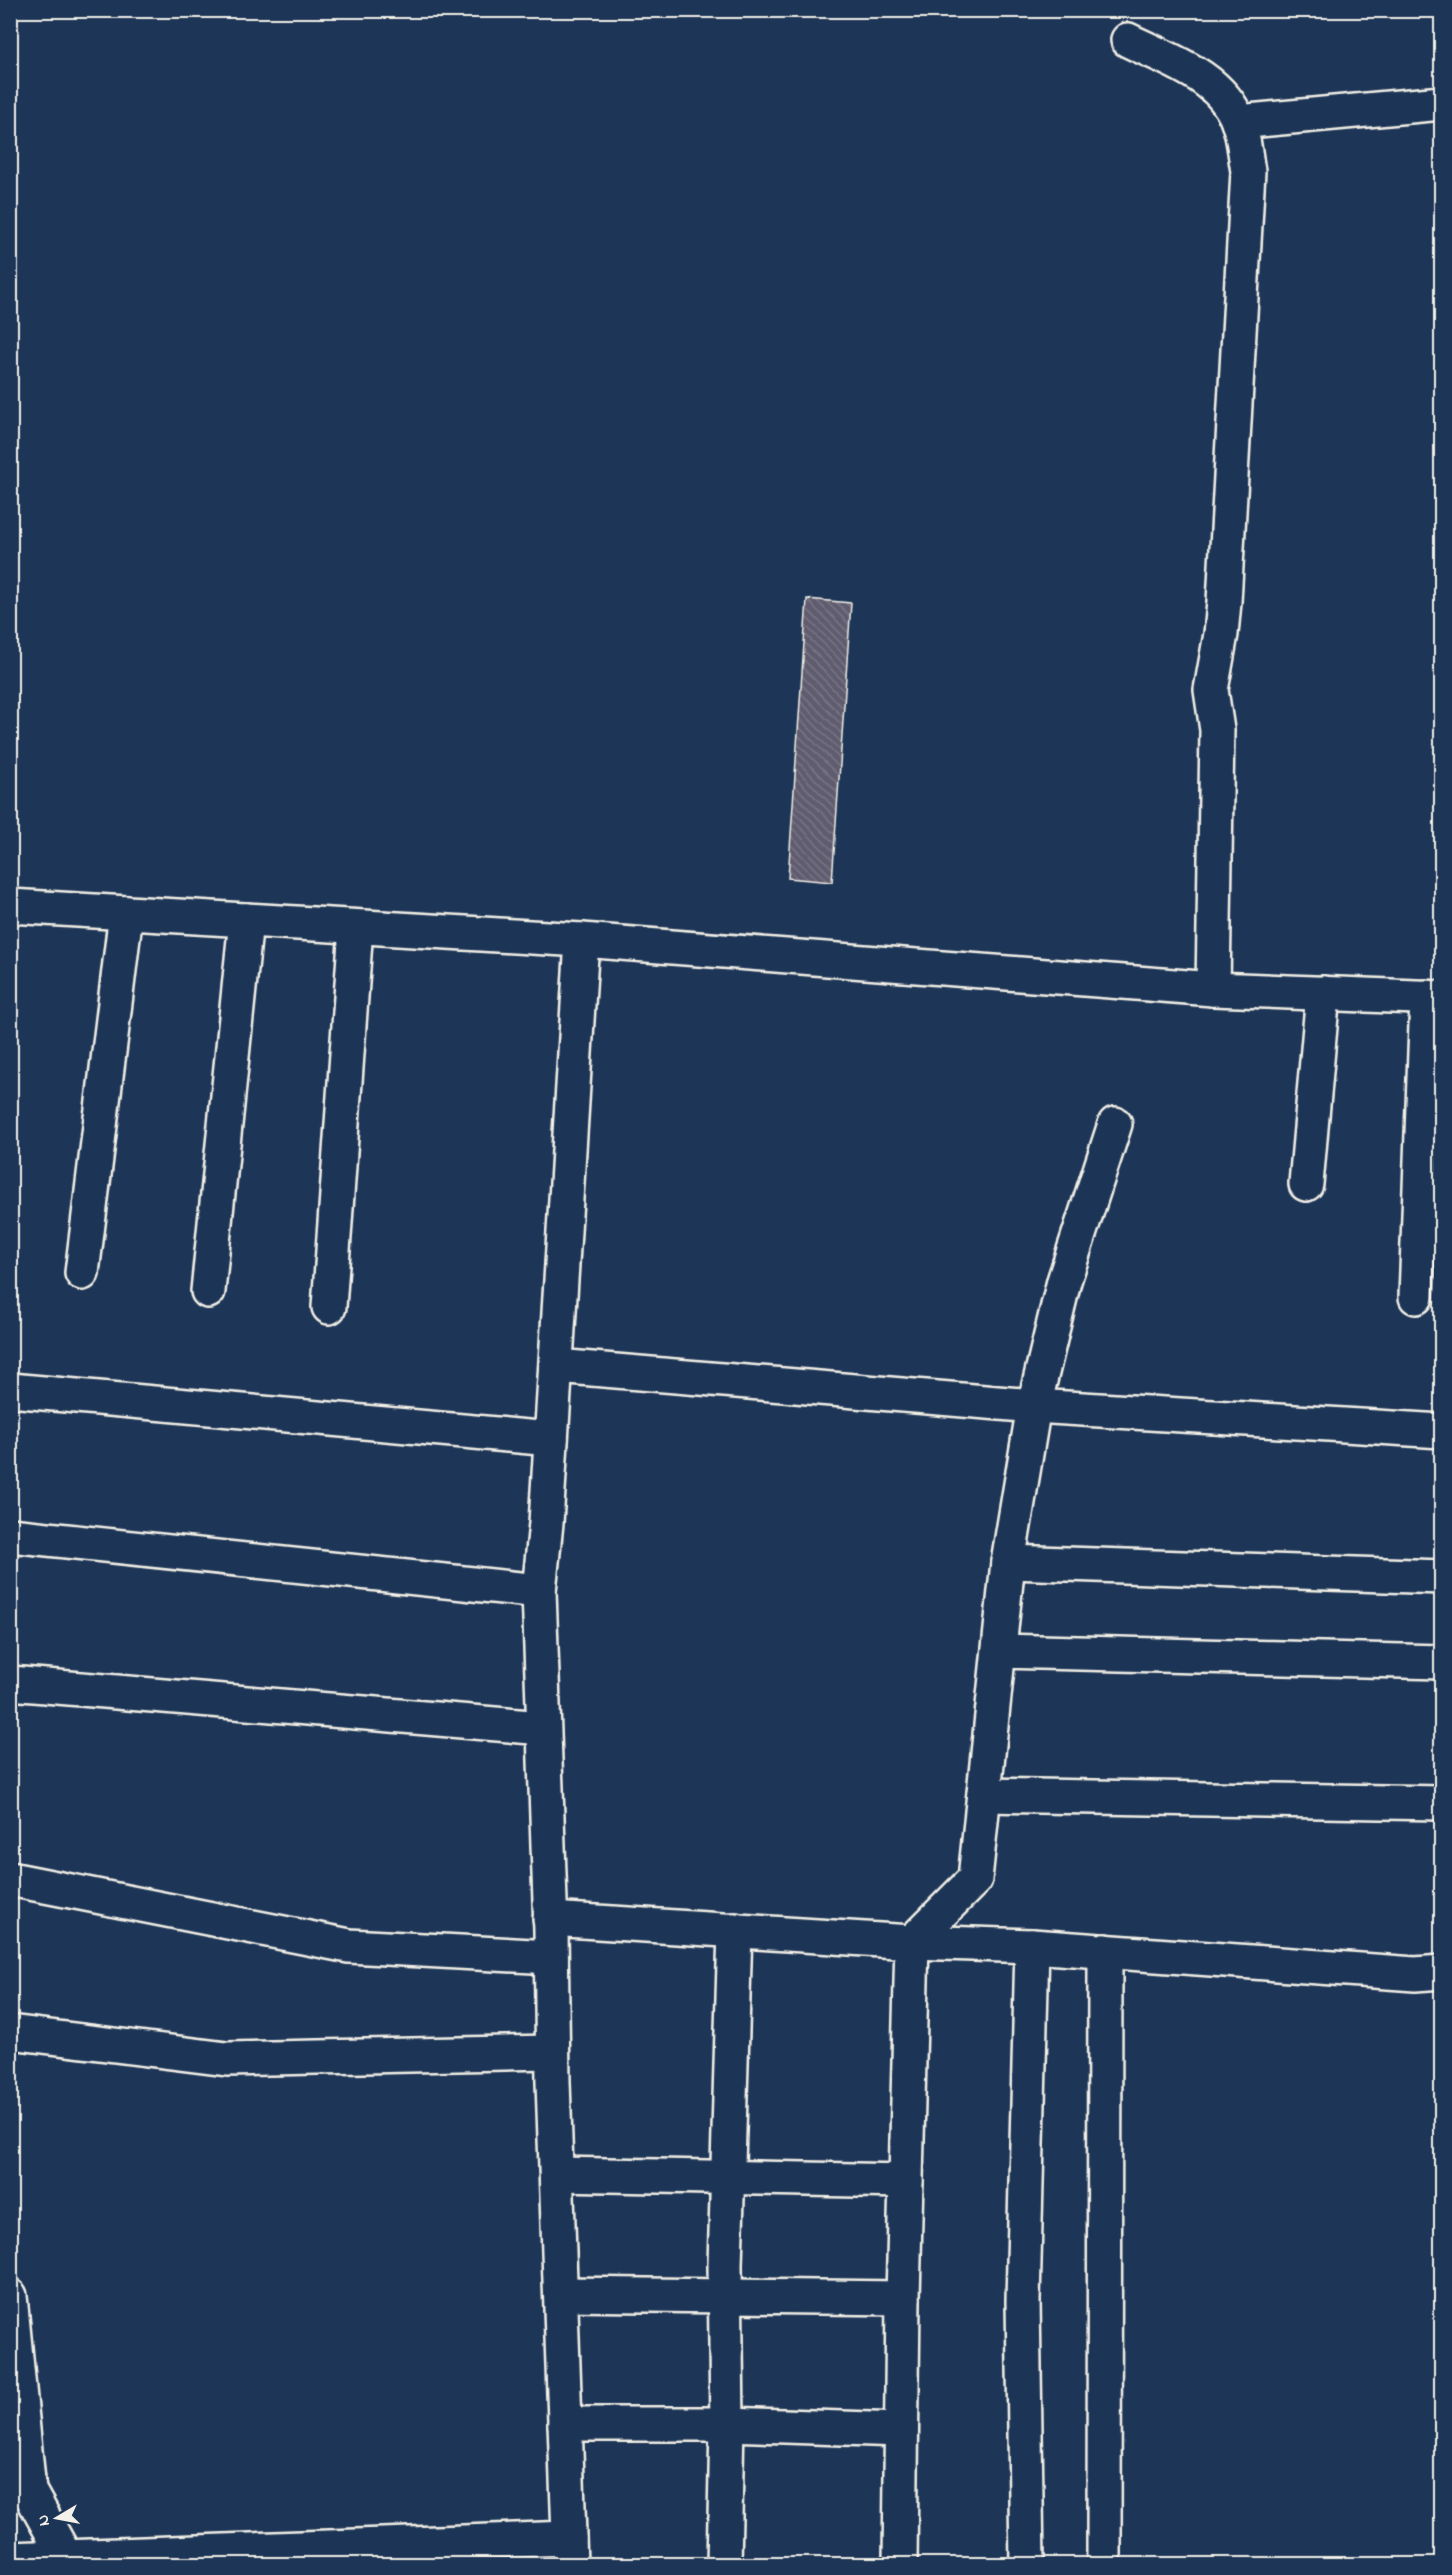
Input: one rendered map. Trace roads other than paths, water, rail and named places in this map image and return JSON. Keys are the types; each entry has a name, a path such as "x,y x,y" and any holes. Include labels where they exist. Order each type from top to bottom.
{"street":[{"path":"1128,40 1194,72 1224,94 1238,122 1248,171 1224,602 1211,690 1217,730 1213,989"},
{"path":"1238,122 1442,103"},
{"path":"10,906 582,940 1213,989 1434,997 1416,1297"},
{"path":"82,1273 126,913"},
{"path":"208,1291 246,920"},
{"path":"328,1307 356,927"},
{"path":"10,2559 570,2551 538,1591 556,1366 582,940"},
{"path":"1306,1184 1323,993"},
{"path":"900,2565 903,2298 912,1942 975,1880 1008,1562 1034,1406 1064,1281 1115,1124"},
{"path":"556,1366 1034,1406 1442,1431"},
{"path":"10,1390 551,1439"},
{"path":"11,1541 538,1591"},
{"path":"1008,1562 1442,1577"},
{"path":"999,1651 1442,1662"},
{"path":"10,1683 543,1728"},
{"path":"984,1795 1442,1803"},
{"path":"10,1879 349,1946 551,1958"},
{"path":"550,1919 912,1942 1032,1946 1415,1974 1442,1972"},
{"path":"724,2565 727,2424 725,2295 735,1930"},
{"path":"1027,2565 1023,2301 1032,1946"},
{"path":"1104,2565 1105,1951"},
{"path":"10,2032 227,2059 552,2052"},
{"path":"557,2174 906,2181"},
{"path":"562,2294 903,2298"},
{"path":"10,2296 29,2491 66,2560"},
{"path":"565,2424 727,2424 902,2430"}]}
